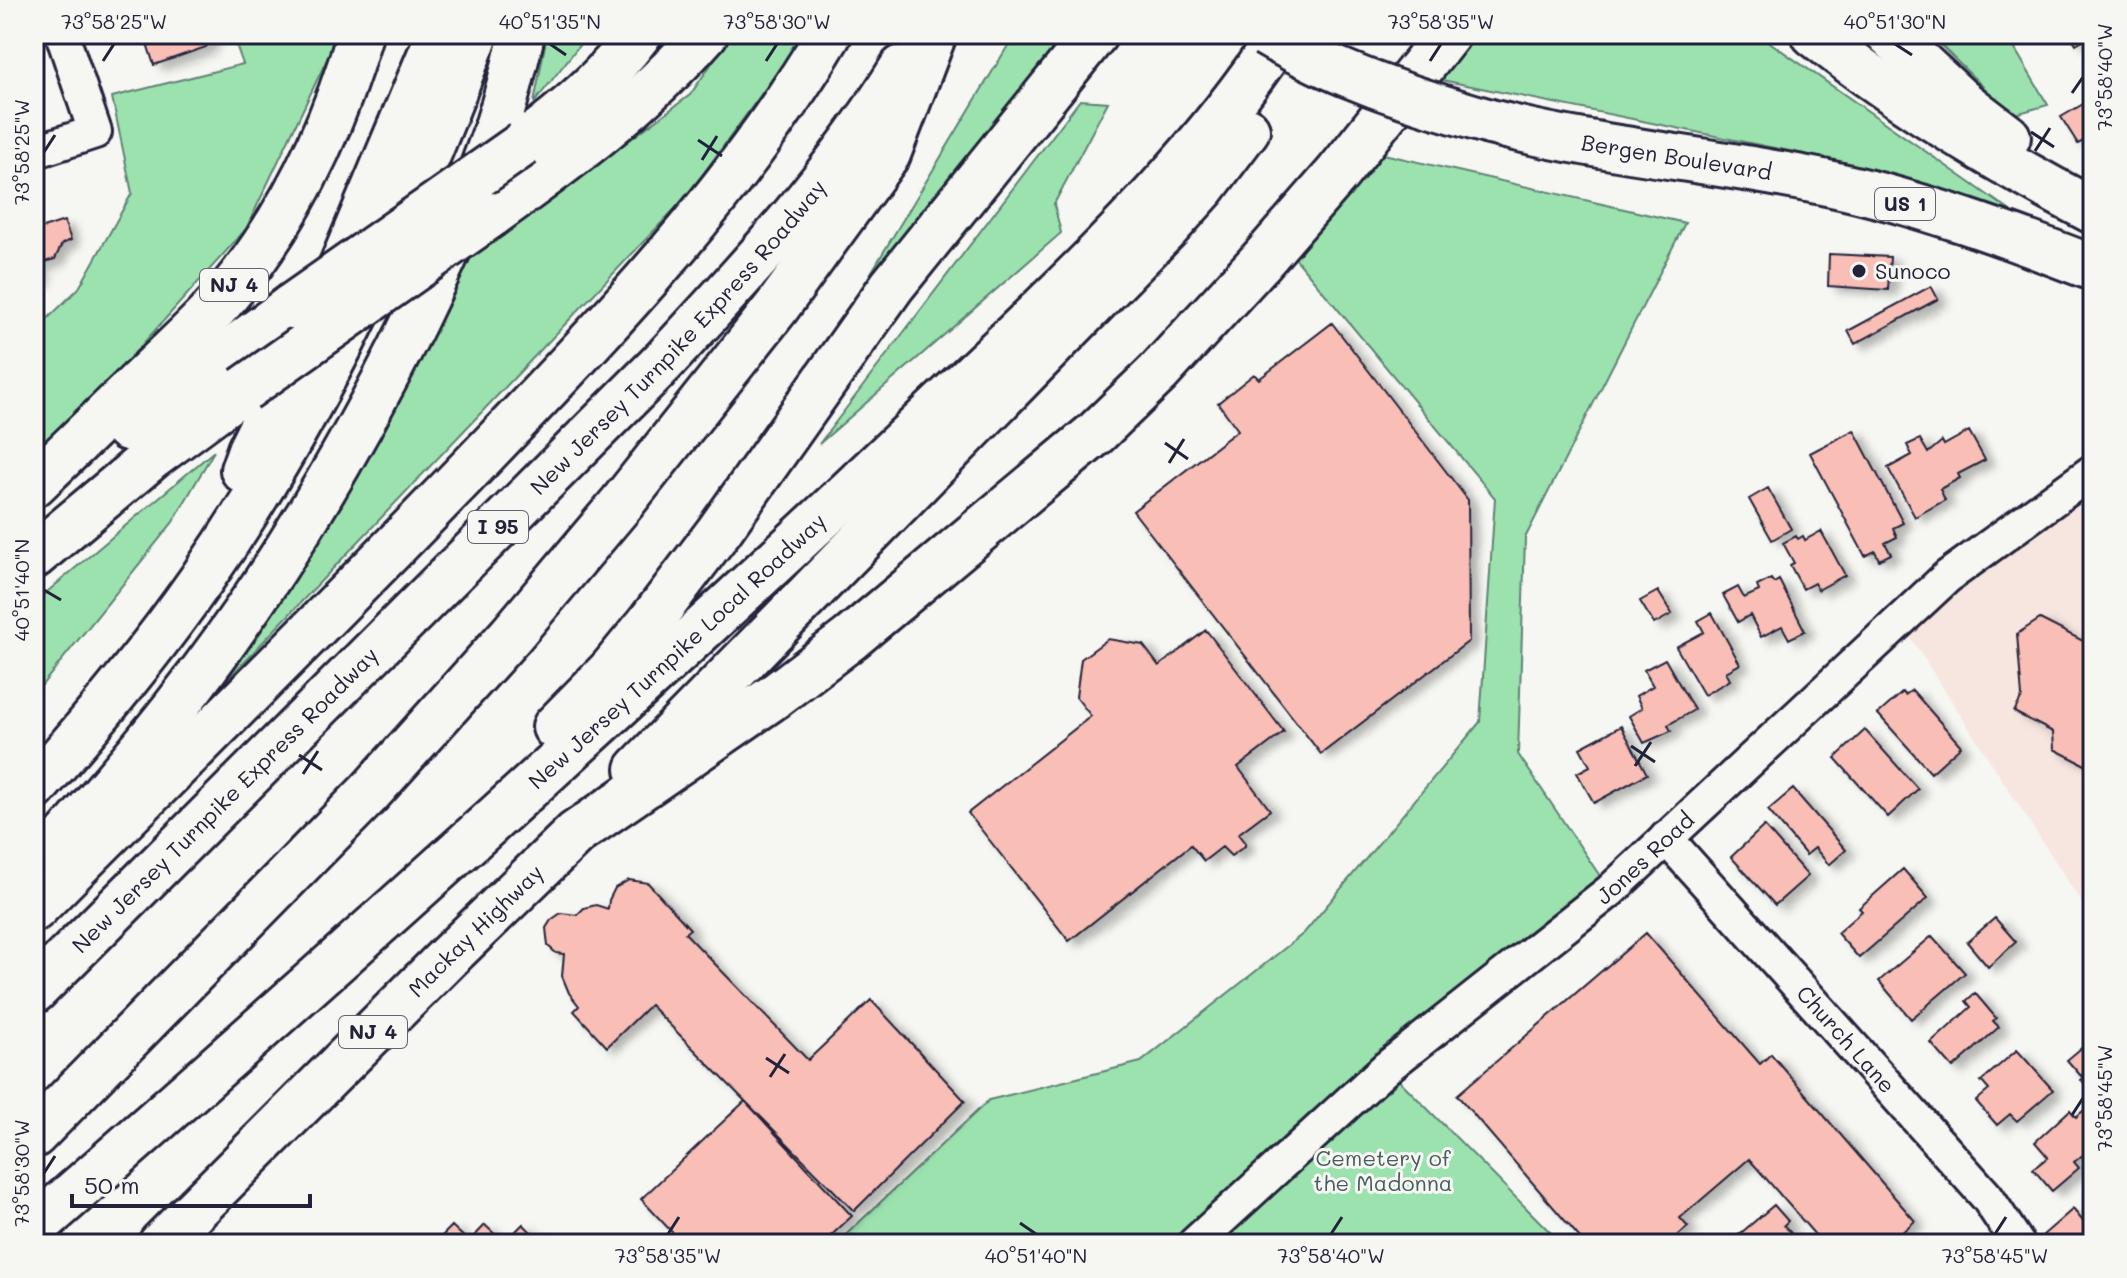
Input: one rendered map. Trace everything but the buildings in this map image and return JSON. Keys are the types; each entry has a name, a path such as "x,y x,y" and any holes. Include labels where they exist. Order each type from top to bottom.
{"highway":[{"name":"NJ 4","path":"34,484 207,316 247,269 310,165 335,109 360,34"},
{"path":"203,578 250,450 342,265 439,34"},
{"path":"34,788 136,669 203,578 280,455 350,327 410,199 476,34"},
{"path":"34,874 206,667 247,610 319,498 391,369 461,221 490,150 522,34"},
{"path":"34,505 137,420 583,98 607,75 639,34"},
{"path":"34,556 152,457 596,138 640,101 705,34"},
{"name":"I 95","path":"34,909 415,525 590,343 677,246 723,189 769,128 829,34"},
{"name":"New Jersey Turnpike Express Roadway","path":"35,991 709,313 757,260 841,157 888,90 922,34"},
{"path":"34,1135 369,793 511,635 622,503 777,307 888,154 934,34"},
{"path":"222,1063 301,961 517,764 611,670 680,584 892,286 1095,34"},
{"name":"Bergen Boulevard","path":"1266,34 1354,79 1490,122 1588,144 1834,185 1987,229 2093,268"},
{"name":"New Jersey Turnpike Local Roadway","path":"34,1228 641,686 1059,293 1188,158 1243,89 1281,34"},
{"path":"587,824 676,727 1087,311 1204,187 1265,102 1294,34"},
{"path":"587,824 775,696 923,580 1096,433 1158,373 1271,249 1338,173 1448,34"},
{"path":"1814,34 1925,115 2023,174 2093,211"},
{"path":"1889,34 1984,120 2093,194"},
{"name":"Mackay Highway","path":"161,1244 449,956 587,824"}],"street":[{"path":"34,152 95,132 62,34"},
{"name":"Jones Road","path":"1194,1244 1386,1068 1610,891 1947,577 2093,471"},
{"name":"Church Lane","path":"1666,838 1987,1197 2018,1244"}],"shaded area":[{"path":"2093,471 2093,920 1900,621"}],"green space":[{"path":"232,34 339,34 246,229 78,416 34,459 34,332 79,288 132,193 112,97 243,64"},
{"path":"547,34 588,34 534,103"},
{"path":"732,34 805,34 687,196 226,681 346,492 448,275 690,95"},
{"path":"1015,34 1079,34 848,311"},
{"path":"1476,34 1758,34 2022,219 1809,155 1437,79"},
{"path":"1929,34 2006,34 2048,105 2012,115"},
{"path":"1080,100 1108,102 1054,204 1061,233 819,444"},
{"name":"Cemetery of the Madonna","path":"1366,150 1685,223 1525,538 1518,754 1610,891 1387,1068 1562,1244 836,1244 989,1100 1141,1062 1304,933 1480,722 1495,498 1286,247"},
{"path":"214,451 173,522 34,695 34,603"}],"place":[{"name":"Sunoco","path":"1859,271"}]}
